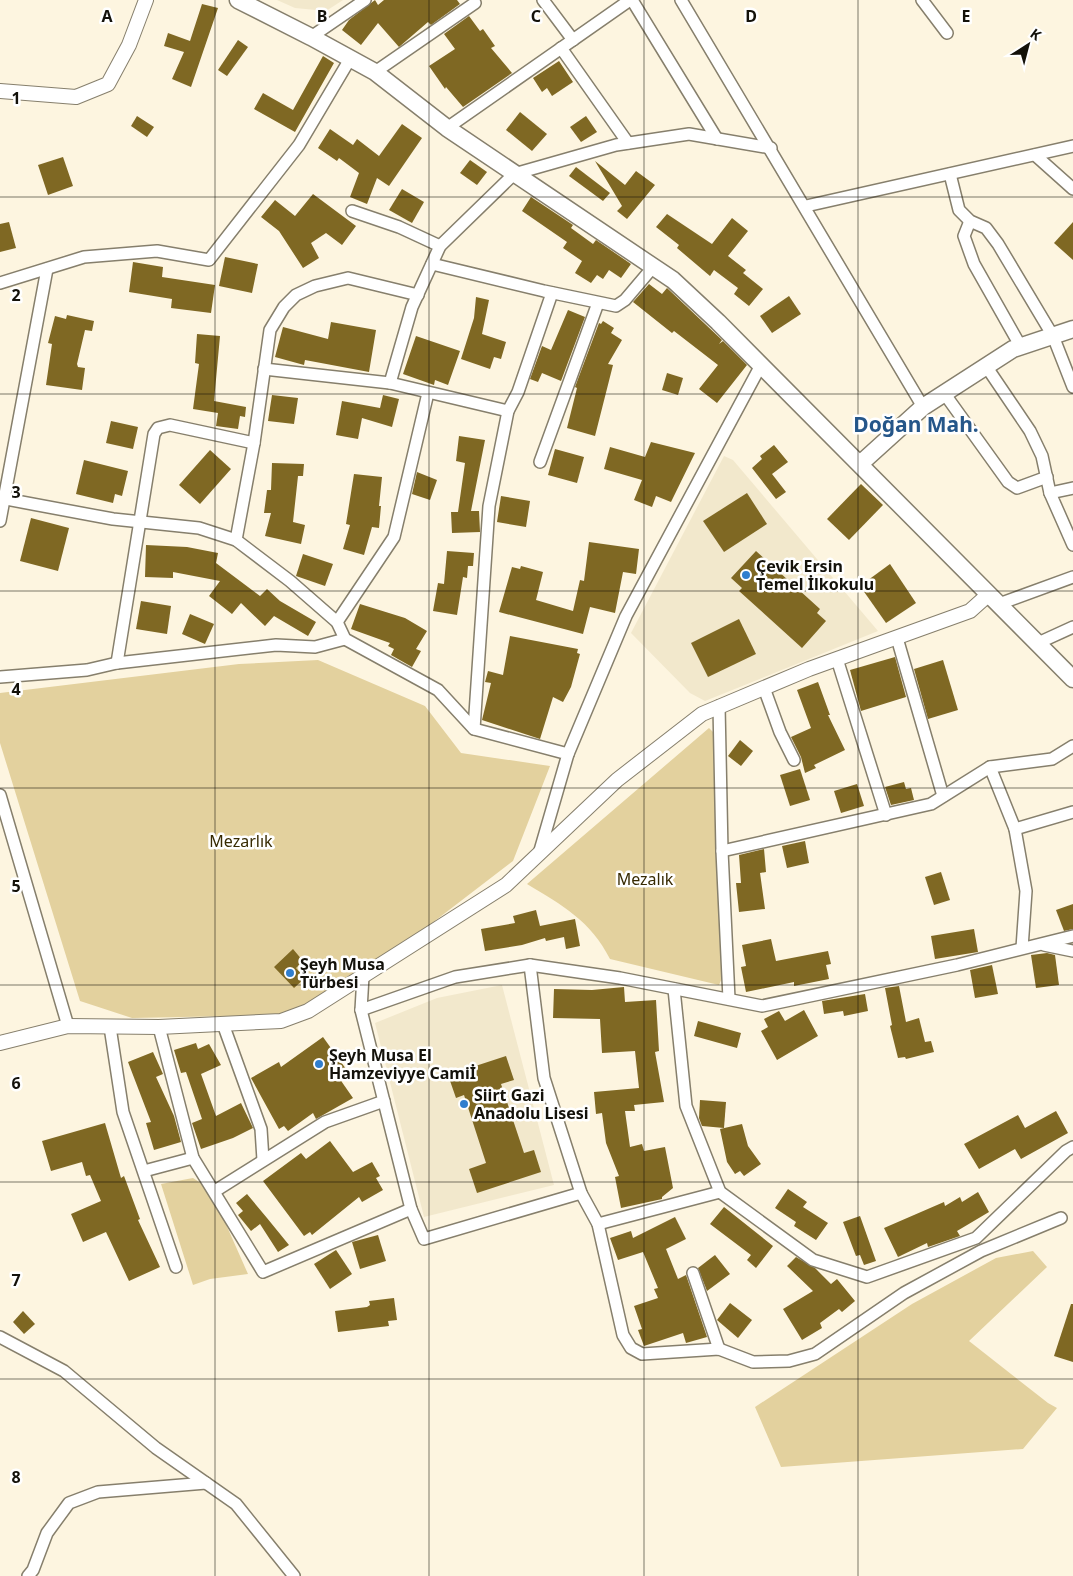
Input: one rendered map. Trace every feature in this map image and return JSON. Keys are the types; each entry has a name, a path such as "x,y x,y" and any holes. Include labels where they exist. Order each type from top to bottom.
{"main road":[{"path":"238,0 311,36 375,72 447,128 680,286 761,364 1073,679"},
{"path":"860,464 923,407 986,366 1013,349 1073,329"}],"street":[{"path":"0,92 76,97 108,84 129,45 146,0"},
{"path":"311,36 365,0"},
{"path":"543,0 573,40"},
{"path":"447,128 631,0 717,139"},
{"path":"681,0 806,206 923,407"},
{"path":"922,0 946,33"},
{"path":"375,72 476,3"},
{"path":"561,48 628,143"},
{"path":"0,283 84,256 157,250 208,260 299,145 350,59"},
{"path":"390,383 418,295 440,246 514,174 628,143 689,134 771,148"},
{"path":"806,206 1068,147 1073,157"},
{"path":"1035,154 1073,189"},
{"path":"950,174 960,210 970,221 986,228 1028,291 1053,336 1073,387"},
{"path":"352,211 393,225 440,246"},
{"path":"970,221 964,236 974,264 1021,347"},
{"path":"432,264 552,293 616,306 625,300 653,267"},
{"path":"0,521 2,499 47,269"},
{"path":"236,540 254,443 270,330 284,307 296,295 315,286 348,278 418,295"},
{"path":"474,729 489,506 508,410 518,392 552,293"},
{"path":"540,462 598,303"},
{"path":"539,854 568,754 626,616 761,364"},
{"path":"986,366 1030,431 1042,456 1050,493 1073,545"},
{"path":"264,369 390,383 508,410"},
{"path":"337,622 394,537 428,393"},
{"path":"944,393 1008,482 1017,488 1047,477"},
{"path":"116,663 141,522 154,434 158,428 170,425 254,443"},
{"path":"1050,493 1073,488"},
{"path":"2,499 141,522 199,528 236,540 290,581 337,622 345,640 438,690 474,729 568,754"},
{"path":"0,1043 68,1026 159,1027 281,1021 308,1011 506,885 617,780 702,714 837,659 970,611 994,599 1073,577"},
{"path":"1038,643 1073,627"},
{"path":"897,638 943,796"},
{"path":"0,677 87,670 116,663 276,645 315,646 345,640"},
{"path":"837,659 886,814"},
{"path":"764,688 780,732 794,760"},
{"path":"719,706 722,852 729,999"},
{"path":"722,852 931,804 990,766 1052,759 1073,746"},
{"path":"990,766 1015,829 1026,891 1022,948"},
{"path":"0,794 68,1026"},
{"path":"1015,829 1073,812"},
{"path":"361,1010 455,977 530,965 620,978 762,1006 1073,936"},
{"path":"1040,944 1073,951"},
{"path":"530,965 544,1078 581,1193 598,1224 623,1335 631,1348 642,1354 719,1349 753,1362 789,1361 815,1354 904,1293 981,1251 1061,1218"},
{"path":"362,976 361,1010 411,1209 424,1238 581,1193"},
{"path":"674,989 686,1106 720,1192 813,1260 867,1277 976,1238 1066,1151 1073,1147"},
{"path":"223,1024 261,1129 263,1160"},
{"path":"110,1026 123,1112 176,1267"},
{"path":"159,1027 193,1158 263,1272 411,1209"},
{"path":"215,1191 325,1122 384,1101"},
{"path":"144,1171 193,1158"},
{"path":"598,1224 720,1192"},
{"path":"693,1273 719,1349"},
{"path":"0,1337 64,1371 156,1448 236,1504 294,1576"},
{"path":"28,1576 33,1570 48,1533 69,1503 98,1492 206,1483"}],"shaded area":[{"path":"277,0 343,0 326,11 295,8"},
{"name":"Çevik Ersin Temel İlkokulu","path":"724,456 733,460 878,631 705,701 690,693 631,633"},
{"name":"Siirt Gazi Anadolu Lisesi","path":"502,985 554,1185 424,1217 375,1023 437,998"}],"green space":[{"name":"Mezarlık","path":"318,660 425,706 461,753 550,766 513,861 363,976 284,1015 132,1018 80,1001 0,743 0,693 239,664"},
{"name":"Mezalık","path":"709,728 713,732 722,978 719,985 610,959 594,934 585,924 564,907 527,884"},
{"path":"193,1178 207,1187 213,1195 248,1274 210,1279 193,1285 161,1184"},
{"path":"1033,1251 1047,1267 969,1341 1057,1408 1023,1449 781,1467 755,1407 912,1304 996,1258"}],"building":[{"path":"375,0 378,5 384,0 457,0 460,4 431,25 428,22 399,47 378,23 361,45 342,30 349,20"},
{"path":"202,4 218,8 191,87 172,79 184,52 164,46 168,33 190,41"},
{"path":"469,16 480,31 483,29 495,46 491,48 512,73 463,107 446,87 445,89 429,66 455,49 444,34"},
{"path":"238,40 248,47 227,76 218,70"},
{"path":"323,56 334,63 295,132 254,109 263,93 293,110"},
{"path":"559,61 573,82 552,96 547,88 542,92 533,78"},
{"path":"520,112 547,134 532,151 506,130"},
{"path":"137,116 154,127 147,137 131,126"},
{"path":"586,116 597,132 581,142 570,127"},
{"path":"402,124 422,138 389,186 377,178 367,204 350,197 359,173 339,158 337,161 318,148 330,129 353,145 357,139 379,156"},
{"path":"63,157 73,186 48,195 38,165"},
{"path":"470,160 487,172 477,185 460,173"},
{"path":"595,161 625,185 636,171 655,185 627,219 617,211 622,206"},
{"path":"576,167 610,193 603,201 569,176"},
{"path":"402,189 424,202 412,223 389,210"},
{"path":"313,194 356,226 342,245 326,233 311,243 319,258 303,268 279,231 261,217 275,200 295,216"},
{"path":"531,197 573,225 571,228 593,244 596,240 631,264 621,278 609,270 603,279 597,275 591,283 575,273 582,261 563,248 567,242 522,211"},
{"path":"667,214 712,244 732,218 748,231 728,256 746,270 743,273 763,289 749,306 734,294 738,288 714,270 710,276 677,248 679,245 656,227"},
{"path":"9,222 16,248 0,252 0,224"},
{"path":"1073,222 1073,260 1054,243"},
{"path":"225,257 258,264 252,293 219,286"},
{"path":"133,262 163,267 162,277 215,285 211,313 171,308 172,299 129,292"},
{"path":"649,284 662,294 667,288 722,340 719,344 723,341 747,365 717,403 699,389 718,365 674,331 672,333 633,302"},
{"path":"789,296 801,314 772,333 760,316"},
{"path":"476,297 489,300 482,334 506,342 501,359 494,357 490,369 461,359 474,318"},
{"path":"568,310 585,317 561,381 542,373 538,382 530,379 542,346 551,350"},
{"path":"67,315 94,321 92,331 85,330 77,364 78,367 85,368 82,390 46,385 52,344 48,343 55,316 66,319"},
{"path":"603,321 614,328 611,333 622,340 608,364 613,365 595,436 567,428 577,388 575,387 599,323 601,324"},
{"path":"331,322 376,330 369,372 305,360 304,365 275,357 283,327 328,339"},
{"path":"197,334 220,336 214,401 246,407 245,417 240,416 238,429 216,426 218,413 193,409 199,364 195,363"},
{"path":"416,336 460,351 448,385 435,380 434,385 403,374"},
{"path":"667,373 683,378 678,395 662,390"},
{"path":"272,395 298,398 294,424 268,421"},
{"path":"383,395 399,399 392,427 362,418 358,439 336,435 342,401 380,408"},
{"path":"111,421 138,427 133,449 106,443"},
{"path":"459,436 485,440 471,511 479,511 480,532 452,533 451,512 458,512 465,463 456,461"},
{"path":"651,442 695,453 671,502 656,496 652,507 634,500 642,480 604,469 610,447 645,457"},
{"path":"774,445 788,462 772,474 786,492 776,499 752,468 762,459 760,456"},
{"path":"555,449 584,457 577,483 548,475"},
{"path":"210,450 231,469 200,504 179,485"},
{"path":"84,460 128,471 122,496 115,494 113,503 76,494"},
{"path":"272,463 304,464 303,476 298,476 293,522 305,525 301,544 265,536 271,513 264,513 267,490 271,490"},
{"path":"417,472 437,480 430,500 412,494"},
{"path":"354,474 382,477 379,528 372,527 364,555 343,549 350,525 346,524"},
{"path":"861,484 883,505 849,540 827,519"},
{"path":"747,493 767,524 724,552 703,521"},
{"path":"501,496 530,501 526,527 497,522"},
{"path":"31,518 69,528 58,571 20,561"},
{"path":"589,542 639,549 636,574 623,572 615,613 590,607 583,634 499,612 512,567 520,569 521,566 543,572 536,600 573,611 580,580 584,581"},
{"path":"146,545 187,547 218,553 216,563 260,596 267,589 280,601 316,622 308,636 274,616 265,626 241,603 232,614 209,596 220,581 173,572 173,578 145,577"},
{"path":"447,551 474,553 473,566 468,566 467,578 463,577 457,615 433,611 438,583 444,584"},
{"path":"756,551 820,609 817,613 826,621 802,648 739,591 742,588 731,578"},
{"path":"303,554 333,564 325,586 296,576"},
{"path":"890,564 916,603 886,623 860,586"},
{"path":"141,601 171,606 167,634 136,629"},
{"path":"360,604 405,618 427,631 416,649 421,651 412,667 391,655 394,649 388,646 390,643 351,629"},
{"path":"190,614 214,624 205,644 182,634"},
{"path":"739,619 756,654 708,677 691,643"},
{"path":"510,636 578,649 577,653 580,654 571,687 563,702 553,697 540,739 482,720 491,683 485,682 488,671 503,675"},
{"path":"895,657 906,697 861,711 850,670"},
{"path":"943,660 958,710 928,719 914,669"},
{"path":"818,682 830,715 828,715 845,750 814,765 816,768 805,773 801,757 791,737 811,728 797,690"},
{"path":"740,740 753,751 741,766 728,756"},
{"path":"800,769 810,800 790,806 780,775"},
{"path":"904,782 906,789 911,788 914,800 891,805 885,787"},
{"path":"857,784 864,806 841,813 834,791"},
{"path":"805,841 809,863 787,868 782,846"},
{"path":"764,849 766,872 760,873 765,909 739,912 736,883 741,883 739,855"},
{"path":"941,872 950,900 934,905 925,877"},
{"path":"1073,904 1073,929 1064,931 1056,910"},
{"path":"536,910 540,926 575,919 580,946 566,949 564,937 546,941 545,938 522,945 485,951 481,929 515,923 513,916"},
{"path":"974,929 978,952 935,959 931,936"},
{"path":"771,939 776,961 828,951 831,964 826,965 829,979 794,986 794,982 746,992 741,967 746,966 742,945"},
{"name":"Şeyh Musa Türbesi","path":"293,949 303,961 296,968 305,978 294,988 274,967"},
{"path":"1047,953 1055,955 1059,985 1036,988 1031,955"},
{"path":"992,965 998,994 975,998 970,970"},
{"path":"899,986 906,1022 919,1018 925,1042 931,1041 934,1052 906,1059 905,1057 898,1058 890,1026 892,1025 885,988"},
{"path":"624,987 625,1002 656,1000 659,1051 655,1052 664,1102 634,1105 635,1111 625,1111 630,1147 642,1144 644,1151 665,1147 673,1188 662,1199 621,1208 615,1177 619,1176 606,1143 602,1113 596,1114 594,1092 639,1088 635,1051 602,1053 600,1019 553,1018 554,989 592,990"},
{"path":"865,994 868,1011 844,1016 843,1011 824,1014 822,1001"},
{"path":"804,1010 818,1036 777,1060 761,1031 768,1027 764,1019 779,1011 785,1021"},
{"path":"698,1021 741,1033 737,1048 694,1036"},
{"path":"323,1037 346,1069 337,1075 353,1098 316,1119 313,1113 288,1131 284,1126 279,1129 251,1078 279,1062 281,1067"},
{"path":"196,1043 198,1049 209,1044 221,1065 201,1074 216,1116 241,1103 253,1128 233,1138 201,1149 192,1123 202,1119 186,1072 181,1073 174,1050"},
{"path":"153,1052 163,1074 156,1077 174,1116 181,1142 154,1150 146,1123 151,1122 128,1062"},
{"path":"506,1056 514,1080 501,1084 524,1153 534,1150 541,1172 477,1193 469,1169 486,1163 464,1095 456,1098 448,1075"},
{"path":"700,1100 726,1102 724,1128 702,1126 699,1118"},
{"path":"1056,1111 1068,1133 1021,1159 1015,1149 979,1169 964,1144 1018,1115 1025,1128"},
{"path":"105,1123 121,1178 124,1176 140,1219 138,1220 160,1267 129,1281 106,1232 83,1242 71,1214 101,1201 90,1175 86,1176 82,1162 51,1171 42,1141"},
{"path":"742,1124 748,1146 761,1164 744,1176 740,1171 735,1174 727,1162 720,1129"},
{"path":"330,1141 353,1172 372,1162 380,1176 376,1178 383,1190 362,1202 359,1197 312,1235 310,1232 304,1236 263,1181 301,1153 306,1159"},
{"path":"788,1189 807,1202 803,1207 828,1223 816,1240 794,1226 796,1222 775,1208"},
{"path":"978,1192 989,1212 957,1231 960,1236 928,1247 927,1243 898,1257 884,1228 944,1202 945,1206 960,1197 962,1202"},
{"path":"247,1194 289,1245 278,1252 260,1224 251,1231 238,1215 243,1211 236,1203"},
{"path":"724,1207 773,1246 756,1268 747,1260 751,1255 710,1224"},
{"path":"860,1216 876,1261 864,1265 860,1255 856,1256 843,1222"},
{"path":"675,1217 686,1239 666,1249 678,1279 686,1275 707,1337 686,1343 683,1333 644,1346 638,1330 642,1329 634,1306 658,1298 654,1289 658,1288 643,1252 618,1260 610,1238 631,1231 633,1238"},
{"path":"378,1235 386,1261 360,1269 352,1242"},
{"path":"336,1250 352,1274 330,1289 314,1264"},
{"path":"715,1255 730,1274 707,1291 698,1268"},
{"path":"796,1257 815,1268 831,1284 837,1279 855,1301 842,1312 839,1309 820,1323 822,1328 802,1340 783,1309 813,1291 787,1266"},
{"path":"394,1298 397,1320 388,1321 389,1326 338,1332 335,1311 367,1307 370,1305 369,1301"},
{"path":"730,1303 752,1320 738,1338 717,1320"},
{"path":"1071,1304 1073,1304 1073,1362 1054,1356"},
{"path":"23,1311 35,1324 24,1334 13,1322"}],"place":[{"name":"Çevik Ersin Temel İlkokulu","path":"746,575"},
{"name":"Şeyh Musa Türbesi","path":"290,973"},
{"name":"Şeyh Musa El Hamzeviyye Camiİ","path":"319,1064"},
{"name":"Siirt Gazi Anadolu Lisesi","path":"464,1104"}],"district":[{"name":"Doğan Mah.","path":"916,425"}]}
